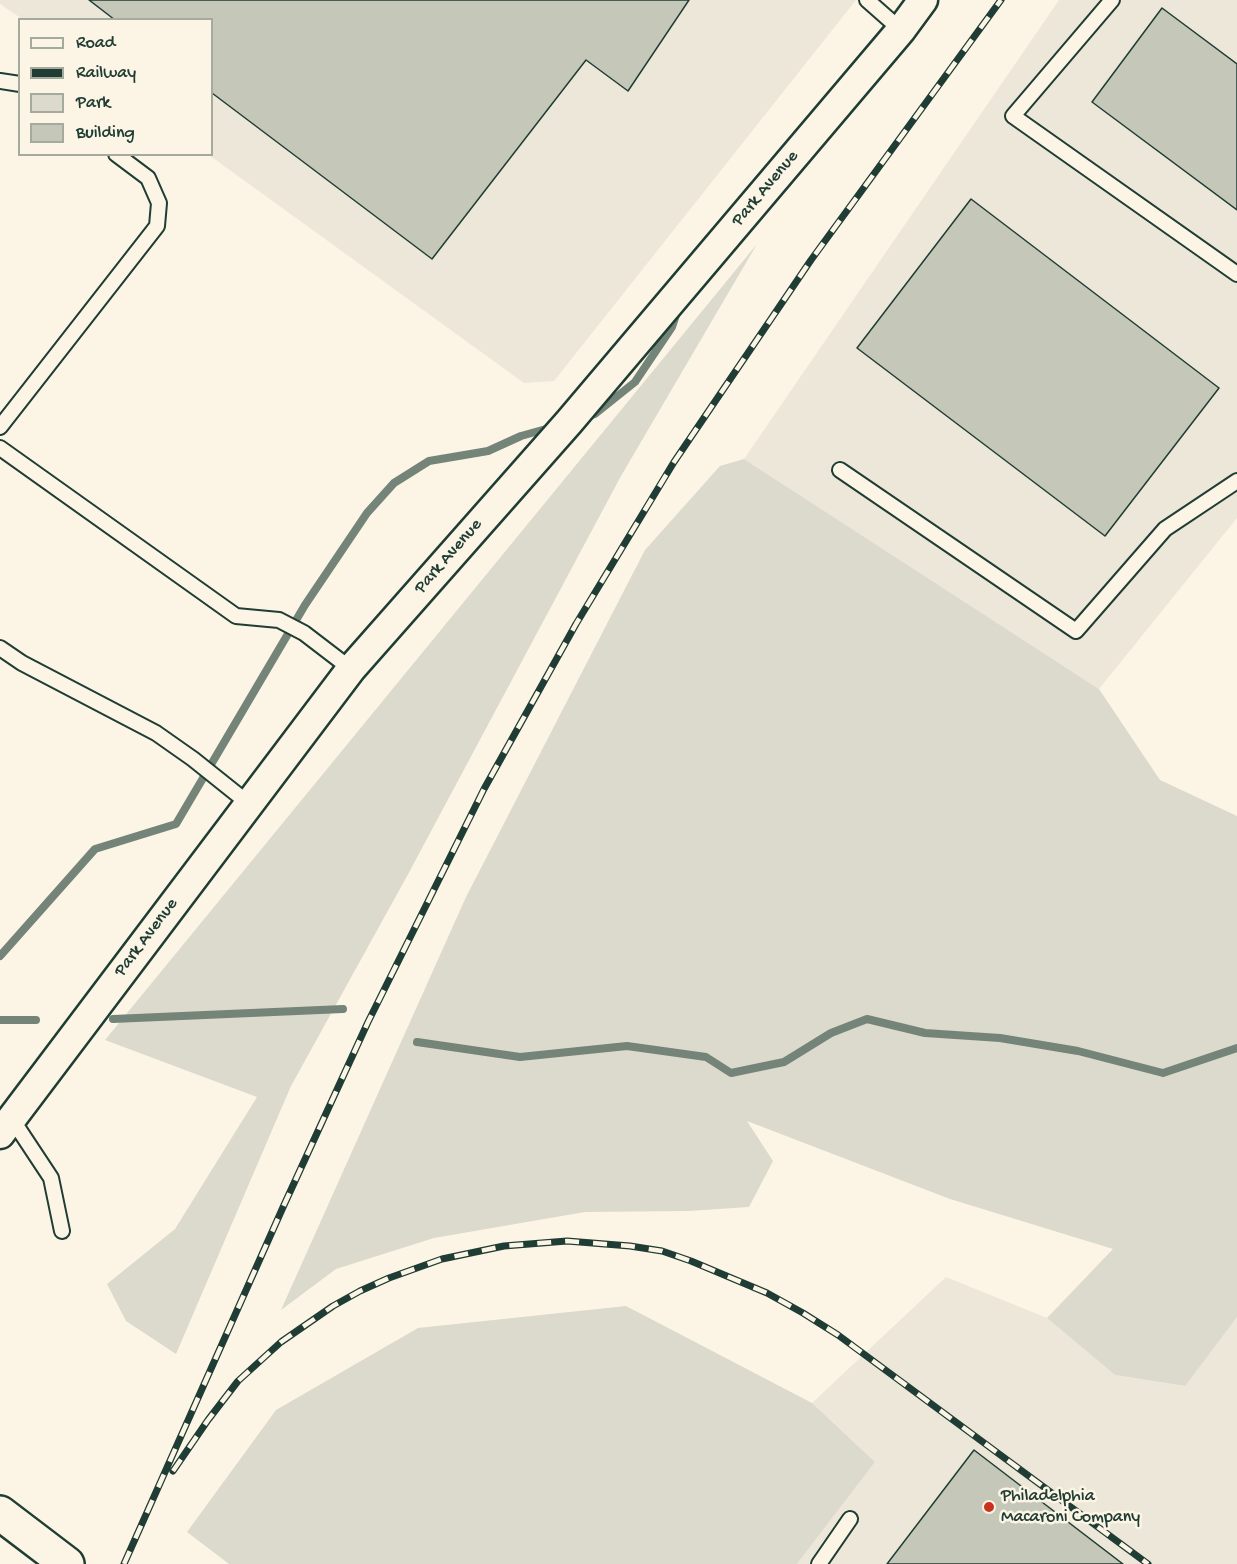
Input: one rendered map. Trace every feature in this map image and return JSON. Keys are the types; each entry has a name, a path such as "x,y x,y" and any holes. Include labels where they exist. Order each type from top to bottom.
{"main road":[{"path":"0,1513 66,1564"}],"street":[{"name":"Park Avenue","path":"6,1127 351,669 569,422 902,30 923,0"}],"lane":[{"path":"867,0 902,30"},
{"path":"1112,0 1013,116 1237,274"},
{"path":"0,81 18,84"},
{"path":"0,427 157,226 159,203 148,178 119,156"},
{"path":"0,448 236,616 279,620 304,633 351,669"},
{"path":"840,470 1076,631 1165,529 1237,482"},
{"path":"0,648 22,663 156,733 248,803"},
{"path":"6,1127 51,1178 62,1231"},
{"path":"819,1564 850,1519"}],"shaded area":[{"path":"0,0 856,0 554,381 524,383 210,156 213,156 213,18 21,18 0,4"},
{"path":"1059,0 1237,0 1237,518 1099,689 744,459"},
{"path":"946,1277 1047,1318 1115,1375 1184,1386 1237,1317 1237,1564 797,1564 875,1462 812,1403"}],"green space":[{"path":"757,244 621,476 406,878 291,1086 176,1354 126,1321 107,1284 175,1229 257,1097 105,1040"},
{"path":"744,459 1099,689 1160,780 1237,816 1237,1317 1185,1386 1115,1375 1047,1318 1113,1249 950,1199 747,1121 773,1161 749,1207 689,1211 585,1212 434,1238 336,1269 281,1310 466,897 645,550 720,466"},
{"path":"626,1306 812,1403 875,1462 797,1564 229,1564 187,1532 276,1410 418,1328"}],"building":[{"path":"89,0 689,0 628,91 586,60 432,259 213,94 213,18 112,18"},
{"path":"1162,8 1237,64 1237,210 1092,102"},
{"path":"971,199 1219,388 1105,536 857,348"},
{"name":"Philadelphia Macaroni Company","path":"974,1450 1123,1564 887,1564"}],"waterway":[{"path":"585,417 595,414 635,382 672,327 678,309"},
{"path":"0,956 95,849 176,824 305,605 367,513 394,483 429,461 488,451 521,436 553,427"},
{"path":"113,1019 343,1009"},
{"path":"417,1042 520,1057 627,1046 706,1057 731,1073 784,1062 831,1033 867,1019 925,1033 1000,1038 1078,1051 1163,1073 1237,1048"},
{"path":"0,1020 36,1020"}],"railway":[{"path":"124,1564 368,1022 484,789 576,624 674,462 811,260 1001,0"},
{"path":"173,1471 238,1381 281,1342 333,1306 360,1291 442,1259 504,1246 567,1241 630,1246 662,1251 691,1261 767,1293 803,1313 838,1335 1148,1564"}],"place":[{"name":"Philadelphia Macaroni Company","path":"989,1507"}]}
